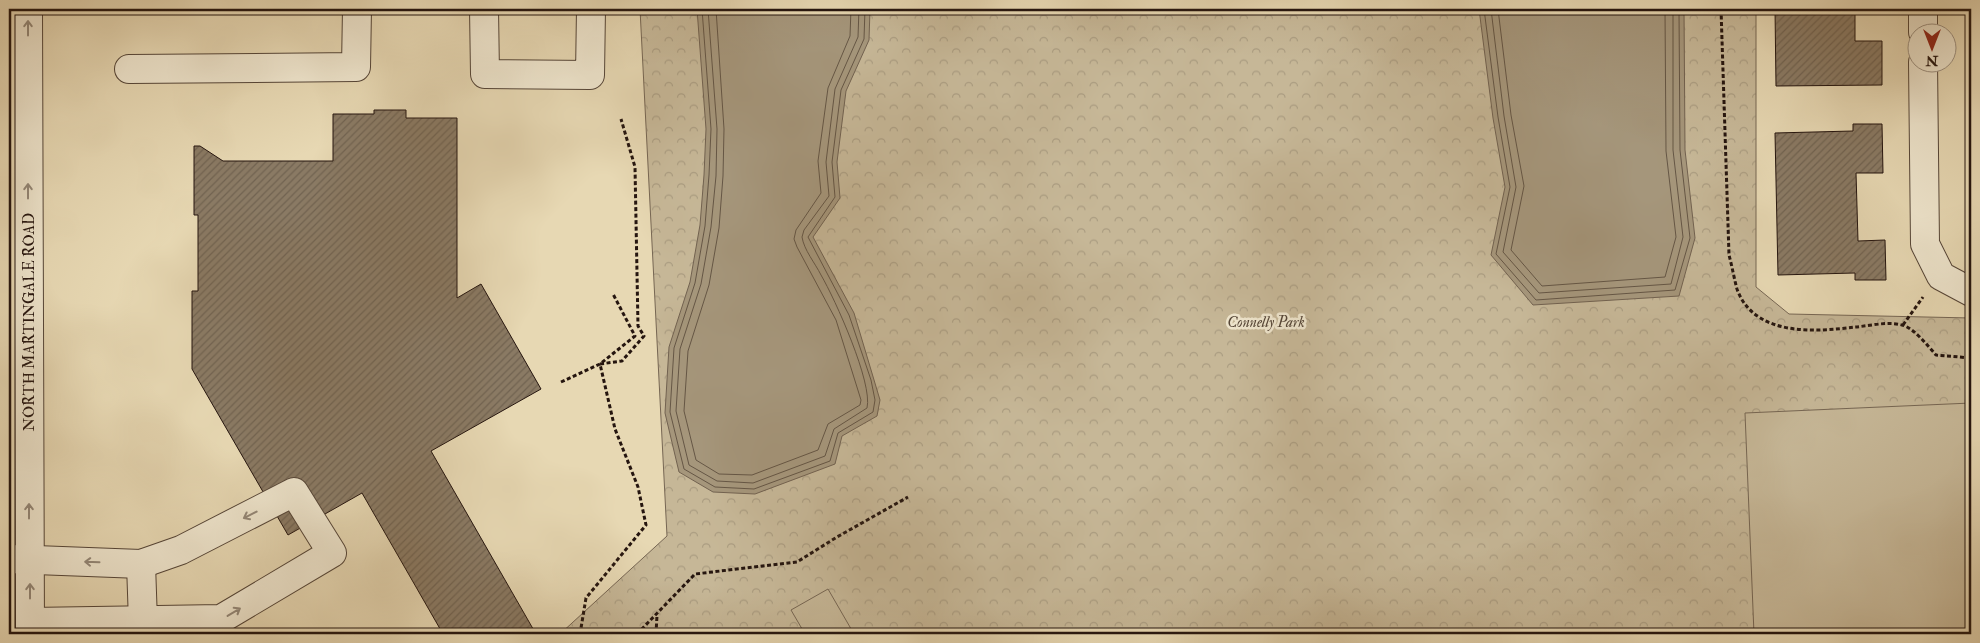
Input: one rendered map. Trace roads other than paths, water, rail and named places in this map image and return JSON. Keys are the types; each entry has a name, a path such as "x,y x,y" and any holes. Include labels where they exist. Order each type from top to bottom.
{"street":[{"name":"NORTH MARTINGALE ROAD","path":"28,9 19,559 30,628"},
{"path":"129,70 356,67 357,9"},
{"path":"484,9 485,74 590,75 591,9"},
{"path":"1923,9 1923,22"},
{"path":"1924,72 1925,244 1941,276 1971,292"},
{"path":"19,559 141,564 181,550 294,492 332,553 221,619 30,628"},
{"path":"141,564 143,622"}],"water":[{"path":"697,9 870,9 869,40 846,91 837,162 840,198 813,237 854,313 880,400 877,416 842,436 835,464 755,494 713,492 679,472 665,413 669,347 690,282 700,225 704,175 706,129"},
{"path":"1479,9 1684,9 1685,150 1695,238 1679,296 1533,305 1491,255 1505,187 1493,118"}],"park label":[{"name":"Connelly Park","path":"1266,322"}]}
